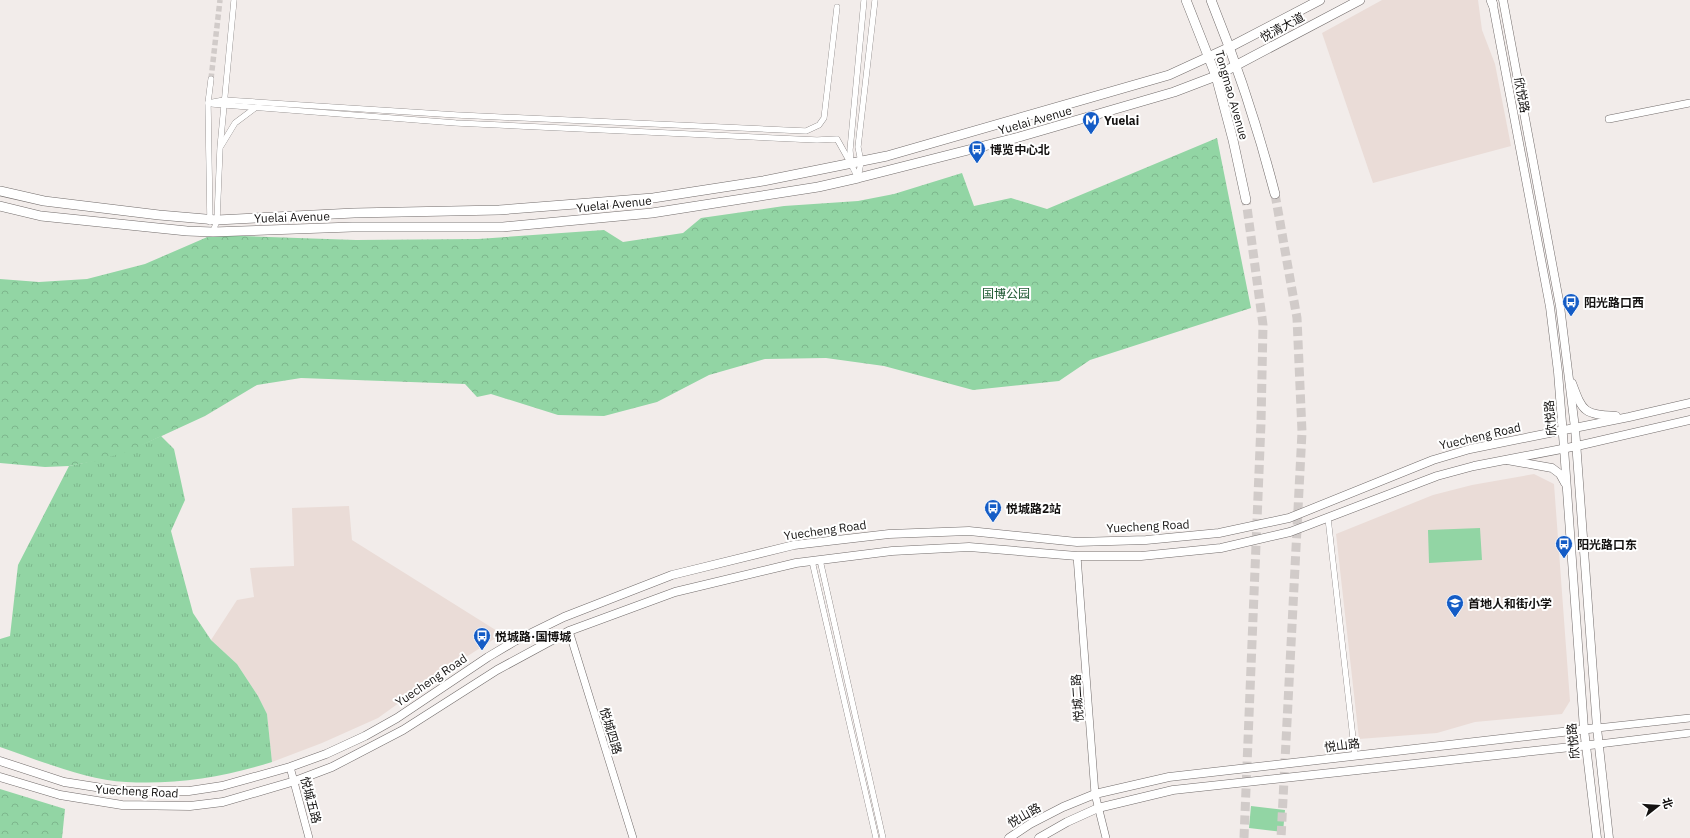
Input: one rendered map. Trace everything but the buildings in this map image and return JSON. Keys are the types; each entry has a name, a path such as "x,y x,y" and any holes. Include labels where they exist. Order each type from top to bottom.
{"main road":[{"name":"Tongmao Avenue","path":"1186,0 1216,76 1233,140 1246,200"},
{"name":"Tongmao Avenue","path":"1211,0 1237,65 1259,131 1275,194"},
{"name":"悦清大道","path":"1209,57 1320,0"},
{"name":"悦清大道","path":"1216,76 1360,0"},
{"name":"欣悦路","path":"1503,0 1560,306 1577,446 1597,728 1609,838"},
{"name":"欣悦路","path":"1492,2 1550,307 1563,430 1584,729 1597,838"},
{"name":"Yuelai Avenue","path":"0,191 44,201 213,220 354,213 499,210 645,198 764,181 894,154 1169,75 1209,57"},
{"name":"Yuelai Avenue","path":"0,206 41,216 187,231 213,232 352,227 502,226 652,213 818,187 858,178 1012,139 1174,92 1216,76"},
{"path":"1567,368 1580,403 1586,412 1593,415 1629,417"},
{"name":"Yuecheng Road","path":"0,761 64,782 121,791 189,791 222,786 290,767 326,754 365,736 397,718 488,657 515,641 564,617 672,575 794,545 889,534 969,531 1077,542 1146,540 1219,533 1289,518 1433,460 1463,451 1690,403"},
{"name":"Yuecheng Road","path":"0,777 60,795 122,805 190,806 223,802 294,781 332,767 377,745 496,670 569,631 675,592 796,563 892,551 968,547 1078,556 1141,556 1221,548 1290,532 1437,476 1502,460 1577,446 1690,420"},
{"path":"1502,460 1552,468 1560,474 1566,486"},
{"name":"悦山路","path":"1009,838 1063,807 1095,794 1169,777 1597,728"},
{"path":"1039,838 1067,822 1098,808 1173,790 1599,744"}],"street":[{"path":"213,220 234,0"},
{"path":"851,164 850,150 864,0"},
{"path":"858,178 861,162 858,147 875,0"},
{"path":"208,103 806,131 819,125 824,118 837,7"},
{"path":"211,79 208,103 213,232"},
{"path":"224,103 255,108 456,123 817,140 837,139 858,178"},
{"path":"1609,119 1690,103"},
{"path":"220,148 235,123 255,108"},
{"path":"1328,518 1355,756"},
{"name":"悦城二路","path":"1078,556 1095,794 1106,838"},
{"path":"816,560 876,838"},
{"path":"816,560 883,838"},
{"name":"悦城四路","path":"569,631 633,838"},
{"name":"悦山路","path":"1597,728 1690,718"},
{"path":"1599,744 1690,733"},
{"name":"悦城五路","path":"290,767 309,838"}],"shaded area":[{"path":"1382,0 1478,0 1482,30 1495,64 1511,146 1373,183 1322,33"},
{"name":"首地人和街小学","path":"1534,474 1554,484 1570,701 1562,714 1475,722 1437,733 1359,739 1336,534 1433,495 1472,485"},
{"path":"349,506 352,540 502,634 438,675 378,718 322,743 272,762 267,714 258,696 237,664 211,640 237,600 254,597 250,568 294,566 292,508"}],"green space":[{"name":"国博公园","path":"1217,138 1251,308 1090,360 1059,381 973,390 884,366 826,358 765,359 709,375 657,402 604,416 558,415 491,394 477,397 465,384 301,378 257,385 205,416 129,451 96,461 69,466 45,467 0,463 0,279 39,282 87,279 145,264 212,235 356,240 478,239 604,230 623,242 683,233 701,218 784,206 858,201 894,194 962,173 974,206 1011,198 1047,209"},
{"path":"161,436 174,449 185,500 171,531 193,613 211,640 237,664 258,696 267,714 272,762 236,772 200,779 144,783 95,778 0,747 0,639 10,636 18,565 69,466 116,454"},
{"path":"1480,528 1482,560 1429,563 1428,530"},
{"path":"0,789 65,809 62,838 0,838"},
{"path":"1251,806 1285,810 1283,832 1249,828"}],"tunnel":[{"path":"211,79 220,0"},
{"path":"1275,194 1297,318 1302,432 1281,838"},
{"path":"1244,838 1261,423 1263,325 1246,200"}],"place":[{"name":"Yuelai","path":"1091,135"},
{"name":"博览中心北","path":"977,164"},
{"name":"阳光路口西","path":"1571,317"},
{"name":"悦城路2站","path":"993,523"},
{"name":"阳光路口东","path":"1564,559"},
{"name":"首地人和街小学","path":"1455,618"},
{"name":"悦城路·国博城","path":"482,651"}]}
